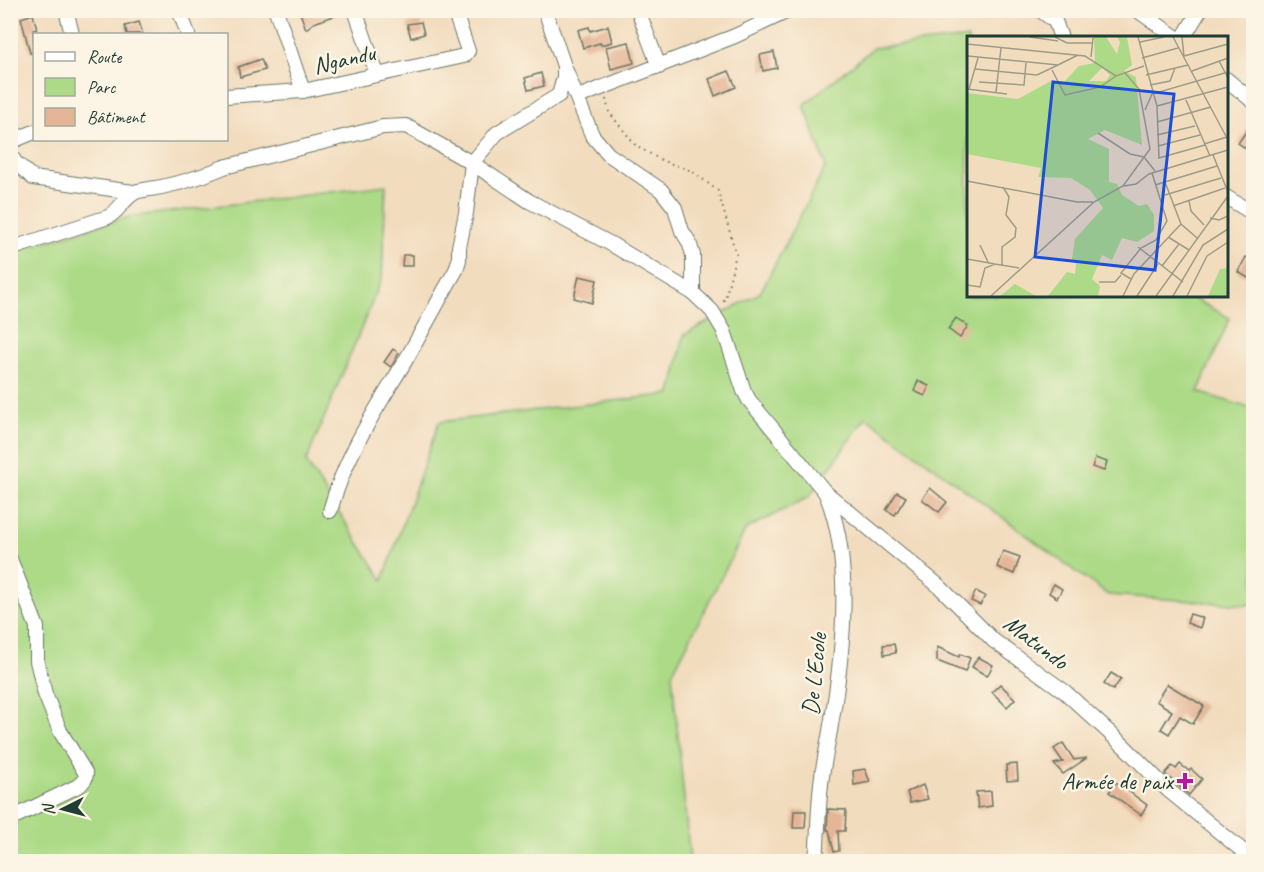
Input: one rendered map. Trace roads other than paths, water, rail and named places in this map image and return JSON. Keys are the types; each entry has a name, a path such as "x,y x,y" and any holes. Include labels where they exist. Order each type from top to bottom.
{"street":[{"path":"66,10 72,33"},
{"path":"179,10 188,33"},
{"path":"276,10 303,91"},
{"path":"355,10 377,74"},
{"name":"Ngandu","path":"228,96 303,91 464,56 468,51 454,10"},
{"path":"545,10 584,118 599,144 608,153 661,190 675,208 693,255 693,293"},
{"path":"638,10 658,67"},
{"path":"578,97 757,27 790,10"},
{"path":"1040,10 1055,21 1060,36"},
{"path":"1137,10 1174,36"},
{"path":"1184,36 1200,10"},
{"path":"330,511 358,439 405,362 456,270 472,163 496,133 559,95 564,77 564,66"},
{"path":"1228,80 1254,102"},
{"name":"Matundo","path":"10,153 15,162 33,178 133,192 170,186 224,167 396,126 406,126 472,163 529,201 611,244 693,293 712,311 730,345 744,391 825,492 939,586 994,641 1064,691 1168,790 1254,860"},
{"path":"10,142 33,132"},
{"path":"10,249 108,217 116,213 133,192"},
{"path":"1228,198 1254,214"},
{"name":"De L'Ecole","path":"816,861 821,782 832,722 843,611 839,545 832,509 825,492"},
{"path":"10,560 24,589 28,608 39,633 37,661 45,694 60,731 87,774 80,785 10,819"}],"place":[{"name":"Armée de paix","path":"1185,781"}]}
